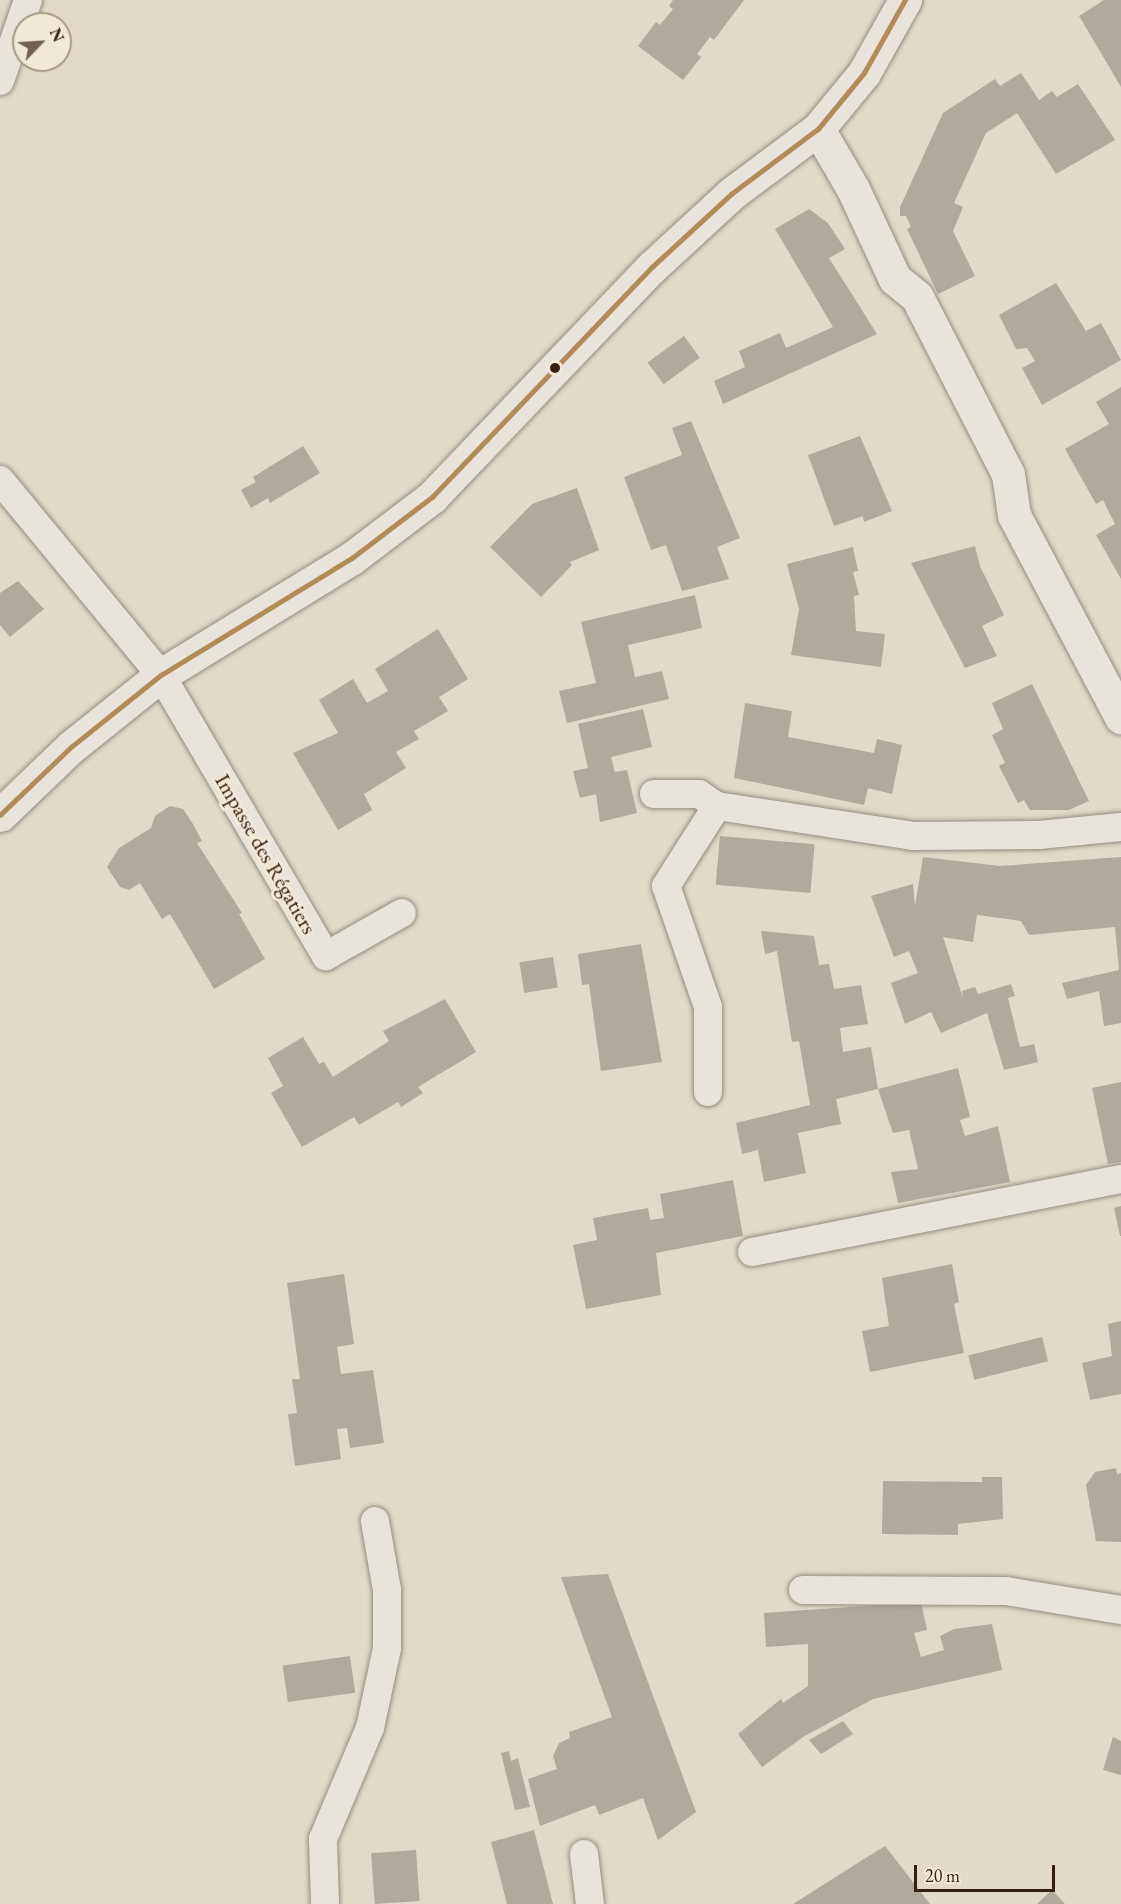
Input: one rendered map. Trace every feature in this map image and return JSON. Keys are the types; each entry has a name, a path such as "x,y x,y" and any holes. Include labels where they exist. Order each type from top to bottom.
{"street":[{"path":"0,815 71,747 161,675 352,558 432,497 652,267 731,194 818,129 864,73 905,0"},
{"path":"818,129 853,189 895,279 917,297 1008,474 1014,515 1121,717"}],"lane":[{"path":"0,81 27,0"},
{"path":"0,480 161,675"},
{"name":"Impasse des Régatiers","path":"161,675 326,956 402,913"},
{"path":"654,794 699,794 717,806 914,836 1039,835 1121,827"},
{"path":"708,1092 708,1007 666,885 717,806"},
{"path":"752,1252 1121,1179"},
{"path":"325,1904 323,1839 370,1728 387,1648 387,1590 375,1521"},
{"path":"803,1590 1006,1591 1121,1610"},
{"path":"584,1854 590,1904"}],"building":[{"path":"673,0 744,0 714,40 710,37 697,54 701,57 683,80 638,46 656,22 660,25 673,9 669,6"},
{"path":"1104,0 1121,0 1121,87 1079,16"},
{"path":"1021,73 1039,100 1052,91 1057,97 1078,84 1115,140 1056,174 1017,113 986,133 954,203 963,207 953,231 975,276 938,294 907,229 911,227 906,216 900,216 900,207 943,113 995,79 1000,86"},
{"path":"809,209 828,223 845,249 829,258 877,334 723,404 714,381 745,367 739,351 780,333 786,348 833,327 775,229"},
{"path":"1056,283 1086,331 1101,323 1121,360 1042,405 1022,368 1035,361 1027,348 1016,349 999,315"},
{"path":"684,336 700,358 663,384 648,362"},
{"path":"1121,387 1121,579 1096,535 1115,524 1103,500 1096,504 1065,449 1109,424 1096,402"},
{"path":"691,421 740,538 717,547 729,579 682,591 666,545 651,550 624,477 682,455 672,428"},
{"path":"860,436 892,511 864,522 863,516 834,526 808,455"},
{"path":"303,446 320,473 270,503 268,498 251,508 241,490 256,482 253,477"},
{"path":"577,488 599,550 570,562 572,565 541,597 490,547 532,504"},
{"path":"975,546 980,566 1004,615 982,626 997,656 965,668 911,563"},
{"path":"853,547 858,571 853,572 859,595 854,596 856,631 885,634 881,667 791,655 799,609 787,564"},
{"path":"18,581 44,609 10,637 0,625 0,593"},
{"path":"695,595 702,628 628,645 635,677 662,671 669,699 567,723 559,691 596,683 581,622"},
{"path":"438,629 468,679 439,697 448,711 414,731 419,739 396,752 406,768 364,794 372,810 338,830 293,753 338,733 319,700 353,679 367,703 388,691 375,669"},
{"path":"1032,684 1089,801 1069,810 1030,810 1024,800 1018,803 999,766 1005,763 992,735 1003,729 992,703"},
{"path":"745,703 792,711 788,737 874,753 877,739 902,745 892,794 868,788 864,805 734,778"},
{"path":"643,709 652,747 611,757 615,772 627,770 637,813 600,822 596,794 580,798 573,771 588,768 578,724"},
{"path":"170,806 183,809 193,824 202,841 197,843 242,913 239,914 265,959 214,989 170,914 162,919 140,883 129,890 120,887 107,867 119,848 151,828 155,816"},
{"path":"720,836 815,844 810,893 716,885"},
{"path":"923,857 1000,866 1121,857 1121,1023 1104,1026 1099,991 1067,999 1062,983 1119,970 1115,927 1029,935 1021,921 977,915 973,942 943,937 963,998 962,991 975,987 978,994 1011,984 1015,996 1008,998 1020,1047 1034,1044 1038,1062 1004,1070 987,1013 941,1033 931,1012 905,1024 891,983 918,973 909,951 894,957 871,896 913,884 915,906"},
{"path":"761,931 814,936 819,965 829,964 834,989 861,985 868,1024 840,1028 843,1052 871,1047 878,1089 836,1099 841,1124 798,1133 806,1173 764,1182 758,1150 742,1154 736,1123 810,1105 799,1041 792,1042 777,951 765,954"},
{"path":"641,944 662,1062 601,1071 589,984 582,985 578,954"},
{"path":"553,957 558,988 524,993 519,962"},
{"path":"445,999 476,1052 418,1087 423,1093 401,1107 398,1102 359,1125 354,1117 302,1147 271,1093 283,1086 268,1058 303,1037 319,1064 324,1062 333,1077 389,1041 383,1031"},
{"path":"958,1068 970,1117 960,1120 965,1136 998,1126 1010,1182 898,1203 891,1172 918,1169 909,1130 893,1133 878,1089"},
{"path":"1121,1082 1121,1162 1108,1164 1092,1088"},
{"path":"733,1180 743,1236 656,1253 661,1295 586,1309 573,1245 597,1240 593,1218 648,1208 650,1220 664,1218 660,1194"},
{"path":"1121,1206 1121,1236 1120,1236 1114,1208"},
{"path":"952,1264 959,1302 954,1304 964,1353 870,1372 862,1331 889,1326 882,1278"},
{"path":"344,1274 354,1344 337,1347 341,1374 373,1370 384,1443 350,1448 347,1428 337,1429 341,1459 295,1466 288,1414 297,1413 292,1379 300,1379 287,1283"},
{"path":"1121,1321 1121,1394 1090,1400 1082,1363 1112,1356 1108,1324"},
{"path":"1042,1337 1048,1361 974,1380 968,1355"},
{"path":"1116,1468 1117,1474 1121,1473 1121,1542 1096,1541 1086,1485 1095,1472"},
{"path":"982,1477 1002,1477 1003,1519 958,1524 958,1535 882,1534 883,1481 982,1482"},
{"path":"608,1574 696,1812 658,1840 643,1798 599,1815 595,1805 540,1826 528,1779 557,1769 553,1756 559,1743 570,1738 569,1732 612,1717 561,1577"},
{"path":"921,1602 927,1630 914,1633 921,1657 944,1650 940,1636 954,1629 992,1624 1002,1670 873,1699 803,1737 762,1767 738,1734 781,1699 783,1703 808,1686 808,1644 766,1647 764,1613"},
{"path":"350,1656 355,1693 288,1702 283,1665"},
{"path":"843,1721 853,1734 821,1754 809,1740"},
{"path":"1113,1737 1121,1741 1121,1775 1103,1770"},
{"path":"509,1751 511,1761 518,1758 530,1807 515,1810 501,1753"},
{"path":"534,1830 553,1904 507,1904 491,1842"},
{"path":"885,1846 930,1904 793,1904 864,1859"},
{"path":"416,1850 420,1901 375,1904 371,1853"},
{"path":"1052,1890 1065,1904 1037,1904"}],"transit line":[{"path":"0,815 71,747 161,675 352,558 432,497 652,267 731,194 818,129 864,73 905,0"}]}
